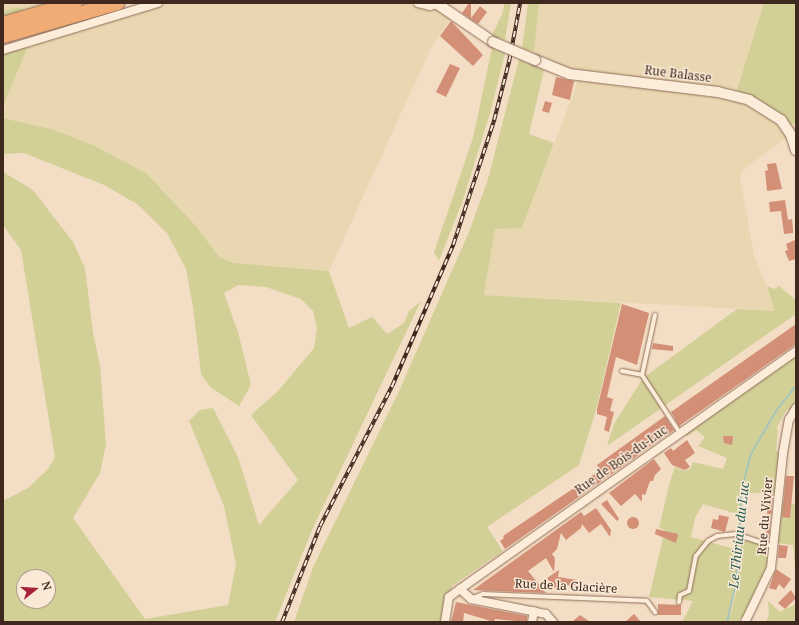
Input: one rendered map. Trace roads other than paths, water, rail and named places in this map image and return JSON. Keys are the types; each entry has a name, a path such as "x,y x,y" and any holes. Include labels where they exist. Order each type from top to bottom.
{"highway":[{"path":"3,24 75,3"},
{"path":"3,36 117,3"}],"street":[{"path":"3,50 158,3"},
{"path":"418,3 430,6 437,4"},
{"name":"Rue Balasse","path":"437,4 493,42 569,74 718,92 749,100 781,120 791,135 796,150"},
{"name":"Rue de Bois-du-Luc","path":"445,622 449,597 796,351"},
{"name":"Rue du Vivier","path":"745,622 768,577 774,547 783,453 789,420 796,408"},
{"path":"460,589 471,599"},
{"name":"Rue de la Glacière","path":"471,599 546,614 553,622"},
{"path":"532,622 534,611"}],"lane":[{"path":"654,314 642,375 680,433"},
{"path":"622,371 642,375"},
{"path":"679,602 680,596 688,591 696,556 708,541 722,534 743,534 774,547"},
{"name":"Rue de la Glacière","path":"471,599 483,594 646,601 655,612"}],"waterway":[{"name":"Le Thiriau du Luc","path":"727,622 736,583 742,489 750,456 776,411 794,388"}],"railway":[{"path":"282,622 320,526 392,386 453,245 494,120 509,61 520,3"}]}
